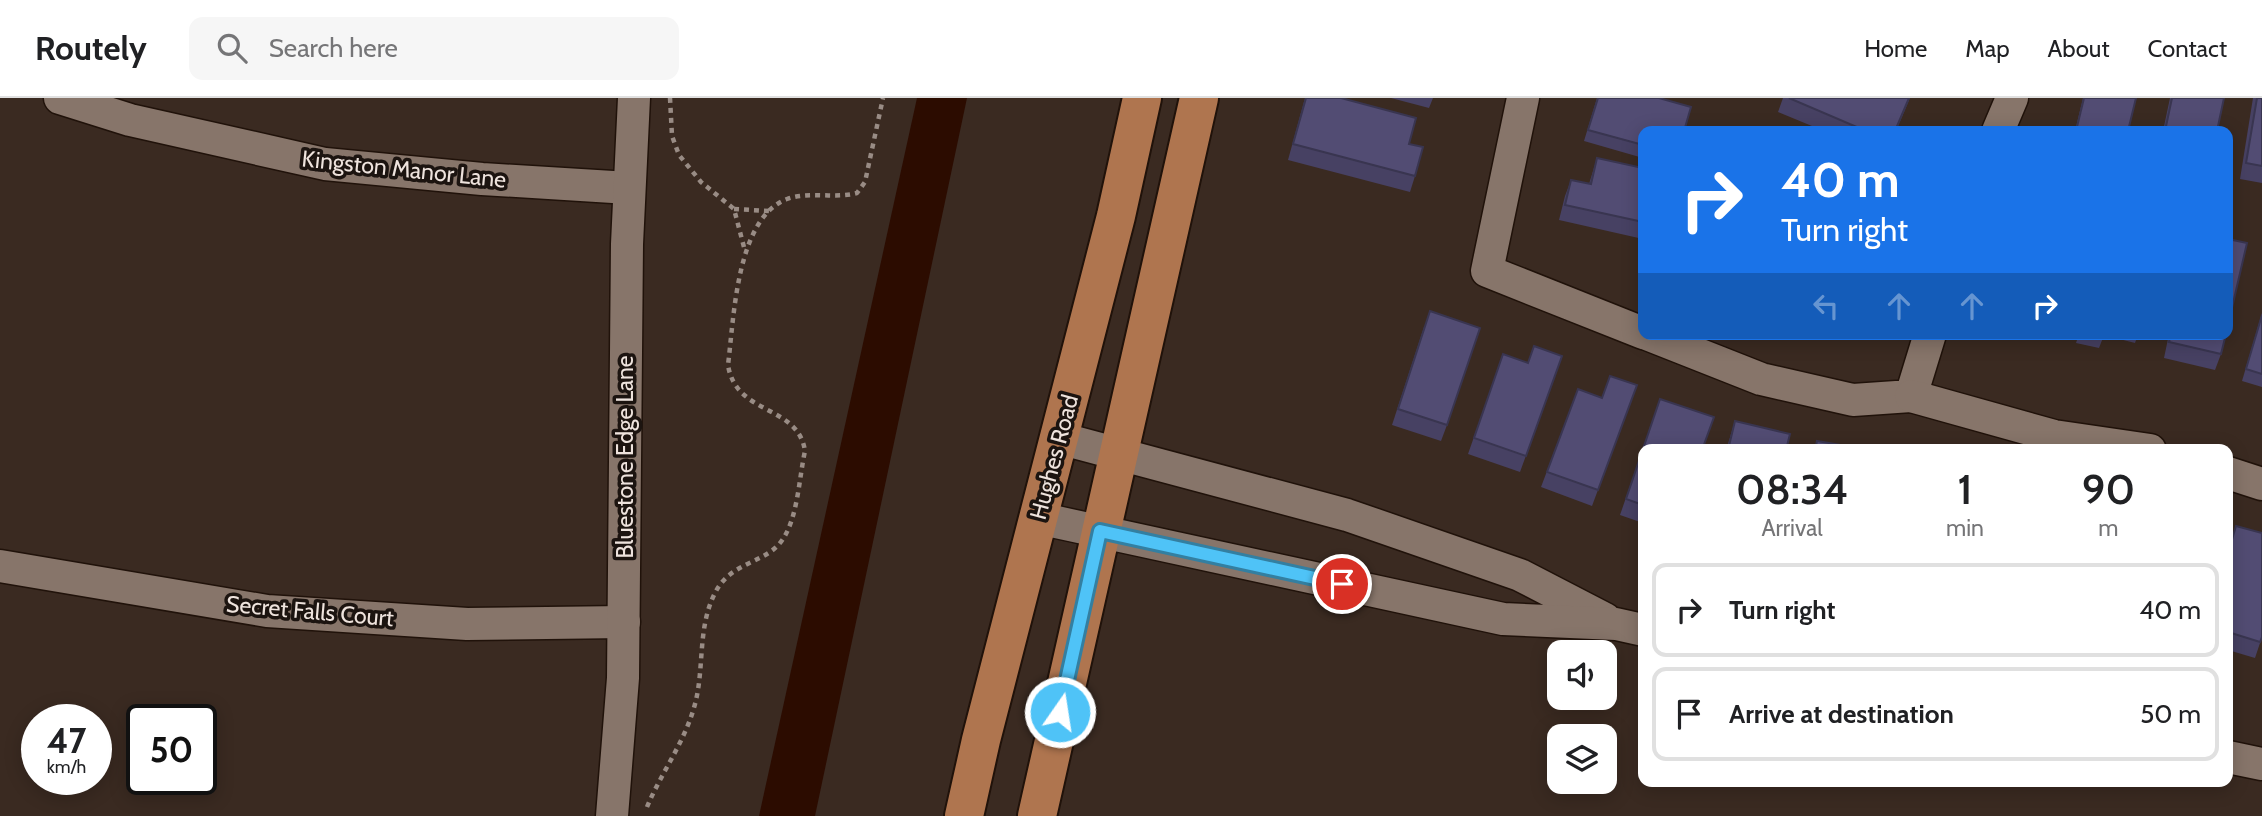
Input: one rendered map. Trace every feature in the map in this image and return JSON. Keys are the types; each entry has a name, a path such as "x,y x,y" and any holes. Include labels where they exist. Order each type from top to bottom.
{"main road":[{"name":"Hughes Road","path":"964,816 1116,216 1142,98"},
{"path":"1037,816 1199,98"}],"street":[{"name":"Kingston Manor Lane","path":"60,98 130,120 325,164 482,179 629,188"},
{"name":"Bluestone Edge Lane","path":"612,816 623,678 629,188 634,98"},
{"path":"1523,98 1488,271 1638,330"},
{"path":"2000,126 2012,98"},
{"path":"1663,340 1761,379 1853,400 1911,396 2054,436 2109,444"},
{"path":"1911,396 1928,340"},
{"path":"1059,438 1347,514 1520,575 1629,627"},
{"path":"2233,475 2262,484"},
{"path":"1038,518 1503,619 1629,627"},
{"name":"Secret Falls Court","path":"0,566 267,611 467,624 624,622"},
{"path":"2233,758 2262,764"}],"path":[{"path":"670,98 672,136 679,155 701,182 734,209 769,211"},
{"path":"644,816 690,720 697,698 705,624 713,597 731,571 782,541 789,527 805,451 803,439 796,428 735,390 730,378 728,365 745,252 769,211 786,199 857,193 865,182 883,98"},
{"path":"734,209 745,252"}],"shaded area":[{"path":"917,98 967,98 815,816 759,816"}],"building":[{"path":"1306,98 1341,98 1416,118 1409,144 1423,147 1415,176 1293,144"},
{"path":"1598,98 1659,98 1691,107 1685,126 1638,126 1638,144 1588,130"},
{"path":"1789,98 1909,98 1897,126 1854,126"},
{"path":"2084,98 2136,98 2129,126 2077,126"},
{"path":"2172,98 2224,98 2218,126 2166,126"},
{"path":"2257,98 2262,98 2262,166 2246,163"},
{"path":"1597,158 1638,167 1638,221 1565,205 1571,180 1591,184"},
{"path":"2233,240 2247,243 2233,303"},
{"path":"1430,311 1480,328 1447,425 1398,409"},
{"path":"2262,315 2262,374 2246,369"},
{"path":"2170,340 2224,340 2221,354"},
{"path":"1534,346 1562,356 1526,456 1474,438 1503,354 1528,363"},
{"path":"1610,376 1637,385 1598,490 1547,472 1578,389 1602,398"},
{"path":"1660,399 1714,417 1704,444 1645,444"},
{"path":"1735,421 1790,434 1788,444 1729,444"},
{"path":"1638,464 1638,503 1626,499"},
{"path":"2236,526 2262,533 2260,642 2233,634 2233,536"}],"route":[{"path":"1060,712 1100,531 1342,584"}]}
